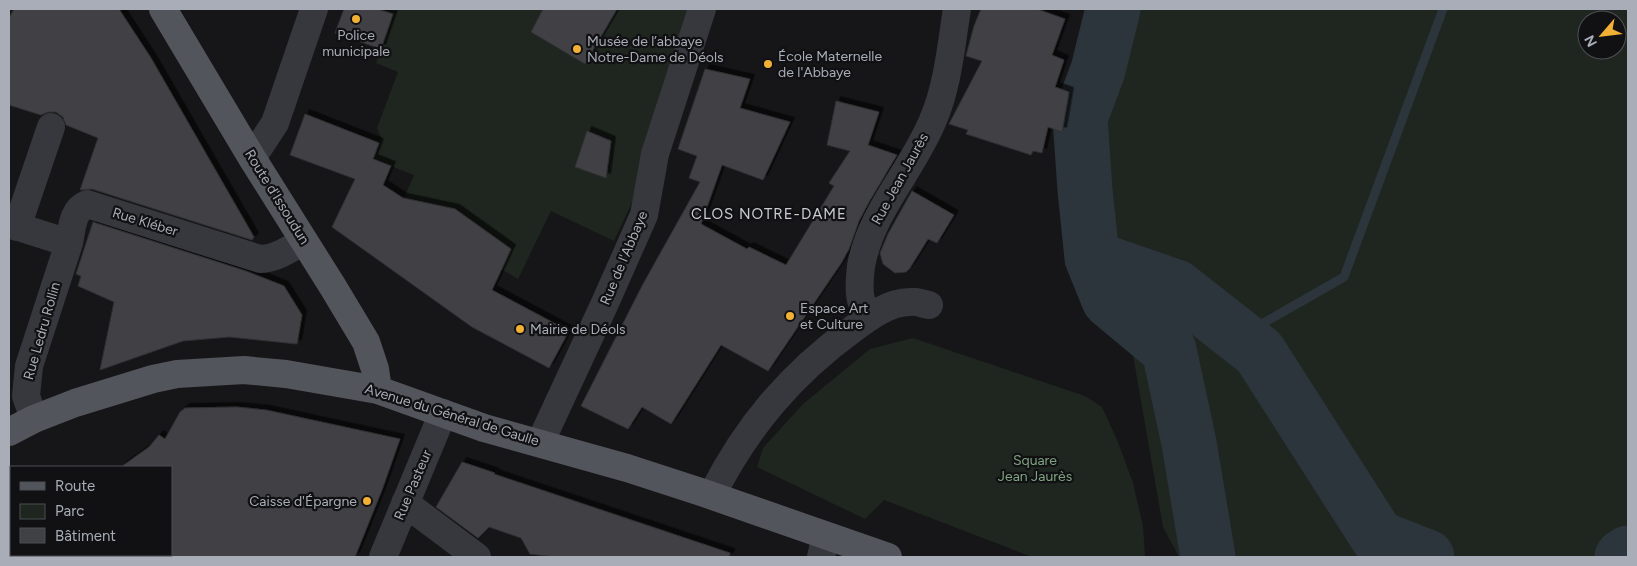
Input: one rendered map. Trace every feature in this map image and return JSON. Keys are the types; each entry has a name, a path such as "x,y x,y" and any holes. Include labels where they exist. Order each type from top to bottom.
{"main road":[{"name":"Route d'Issoudun","path":"164,9 252,158 366,342 375,369 378,390"},
{"name":"Avenue du Général de Gaulle","path":"9,432 34,418 153,379 177,374 212,371 244,370 286,374 378,390 484,428 627,468 712,495 824,546 888,557"}],"street":[{"path":"252,158 275,123 314,9"},
{"name":"Rue de l'Abbaye","path":"540,443 606,303 644,215 655,154 702,9"},
{"name":"Rue Jean Jaurès","path":"870,317 861,300 859,279 864,250 875,221 907,168 932,121 944,88 957,9"},
{"path":"51,127 13,226 69,243"},
{"name":"Rue Kléber","path":"69,243 76,213 87,204 260,259 276,256 304,241"},
{"name":"Rue Ledru Rollin","path":"34,418 26,396 28,366 69,243"},
{"path":"712,495 745,436 772,401 803,369 839,339 870,317 893,306 911,302 929,305"},
{"name":"Rue Pasteur","path":"383,557 443,413"},
{"path":"405,503 477,557"}],"green space":[{"path":"384,9 693,9 635,196 614,241 551,211 518,279 501,269 455,210 404,198 414,175 373,159 381,138 377,128 398,72 376,63 393,15 383,11"},
{"path":"1111,9 1628,9 1628,557 1179,557 1163,527 1082,63"},
{"name":"Square Jean Jaurès","path":"913,338 1085,396 1102,407 1118,442 1133,483 1143,526 1145,557 1032,557 884,500 865,519 757,467 763,448 803,404 870,349"}],"building":[{"path":"14,9 119,9 151,58 254,237 252,240 92,189 80,190 98,138 66,125 63,117 56,112 48,112 41,115 9,105 9,18"},
{"path":"344,9 377,9 393,14 381,49 335,33"},
{"name":"Musée de l’abbaye Notre-Dame de Déols","path":"543,9 617,9 585,64 531,32"},
{"path":"981,9 1037,9 1065,19 1052,55 1064,60 1055,87 1069,92 1062,132 1048,127 1042,153 1033,151 1031,155 966,134 968,130 949,124 982,61 966,56"},
{"path":"705,69 750,79 740,108 790,122 763,180 722,165 701,224 747,249 749,247 786,265 834,186 829,183 850,151 827,145 836,101 879,112 868,145 897,155 859,221 842,262 768,371 721,345 671,424 642,407 628,429 581,406 643,284 700,182 689,178 697,156 678,149"},
{"path":"305,114 379,143 373,159 391,166 383,185 403,198 455,209 511,249 492,290 569,331 549,368 472,327 332,227 355,179 290,155"},
{"path":"587,131 611,141 606,178 575,167"},
{"path":"912,191 954,215 937,243 928,239 910,268 906,272 895,273 883,264 880,253 888,234"},
{"path":"93,222 246,271 284,286 302,315 297,344 229,337 183,341 100,370 114,302 78,286 81,276 76,274"},
{"path":"237,407 266,410 400,439 355,557 171,557 172,466 122,466 149,447 159,435 165,439 180,412 185,408"},
{"path":"462,462 730,553 729,557 556,557 530,554 521,538 489,527 478,538 436,507"}],"waterway":[{"path":"1113,9 1098,70 1080,118 1092,258 1109,300 1169,350 1189,443 1208,557"},
{"path":"1239,337 1344,277 1443,9"},
{"path":"1092,258 1176,287 1259,352 1378,538 1427,557"},
{"path":"1622,557 1628,553"}],"place":[{"name":"Police municipale","path":"356,19"},
{"name":"Musée de l’abbaye Notre-Dame de Déols","path":"577,49"},
{"name":"École Maternelle de l'Abbaye","path":"768,64"},
{"name":"Espace Art et Culture","path":"790,316"},
{"name":"Mairie de Déols","path":"520,329"},
{"name":"Caisse d'Épargne","path":"367,501"}],"district":[{"name":"CLOS NOTRE-DAME","path":"769,214"}]}
